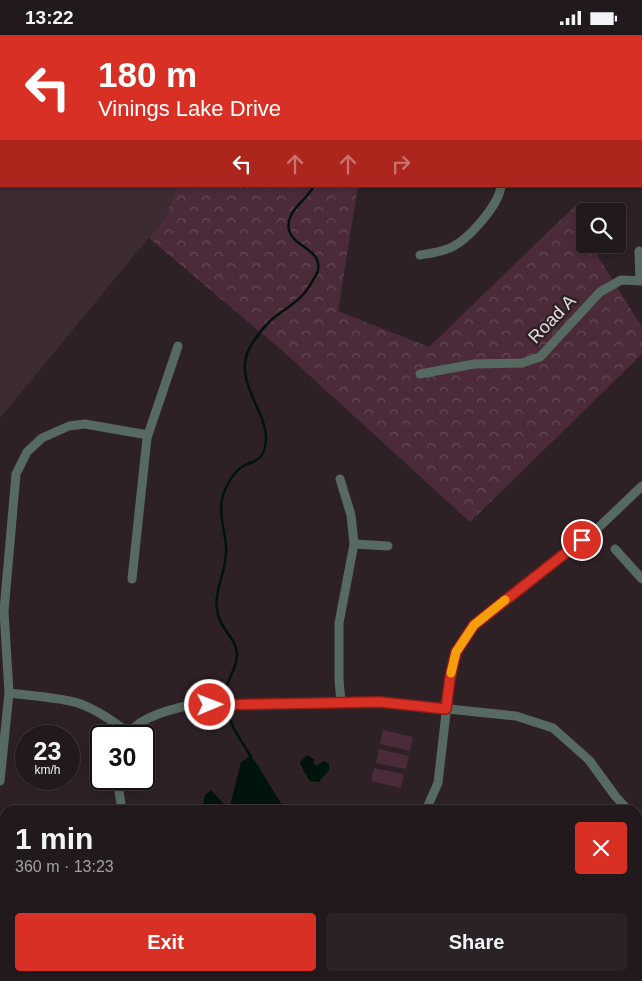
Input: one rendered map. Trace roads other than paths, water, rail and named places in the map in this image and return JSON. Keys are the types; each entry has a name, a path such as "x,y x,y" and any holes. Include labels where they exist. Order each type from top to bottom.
{"street":[{"path":"420,255 454,247 482,221 497,200 501,187"},
{"path":"639,251 641,281"},
{"name":"Road A","path":"420,374 474,365 522,363 540,357 600,292 621,280 641,281"},
{"path":"132,579 148,435 178,346"},
{"path":"0,781 8,693 4,611 16,474 27,452 42,438 69,426 85,424 148,435"},
{"path":"340,479 351,515 354,544 339,623 341,702"},
{"path":"428,805 438,783 450,678 456,652 474,625 596,529 642,486"},
{"path":"354,544 388,546"},
{"path":"615,549 642,579"},
{"path":"8,693 55,698 81,704 117,725"},
{"path":"138,725 163,711 191,705 380,702 516,717 553,728 589,760 623,805"},
{"path":"119,790 121,805"}],"waterway":[{"path":"226,697 227,686 237,654 234,643 221,622 217,610 217,594 226,555 221,515 223,495 231,478 237,471 260,457 264,451 266,441 265,428 245,374 245,363 248,351 261,331 270,321 304,294 318,272 316,257 296,240 289,230 290,217 313,187"},
{"path":"229,717 251,757"}]}
